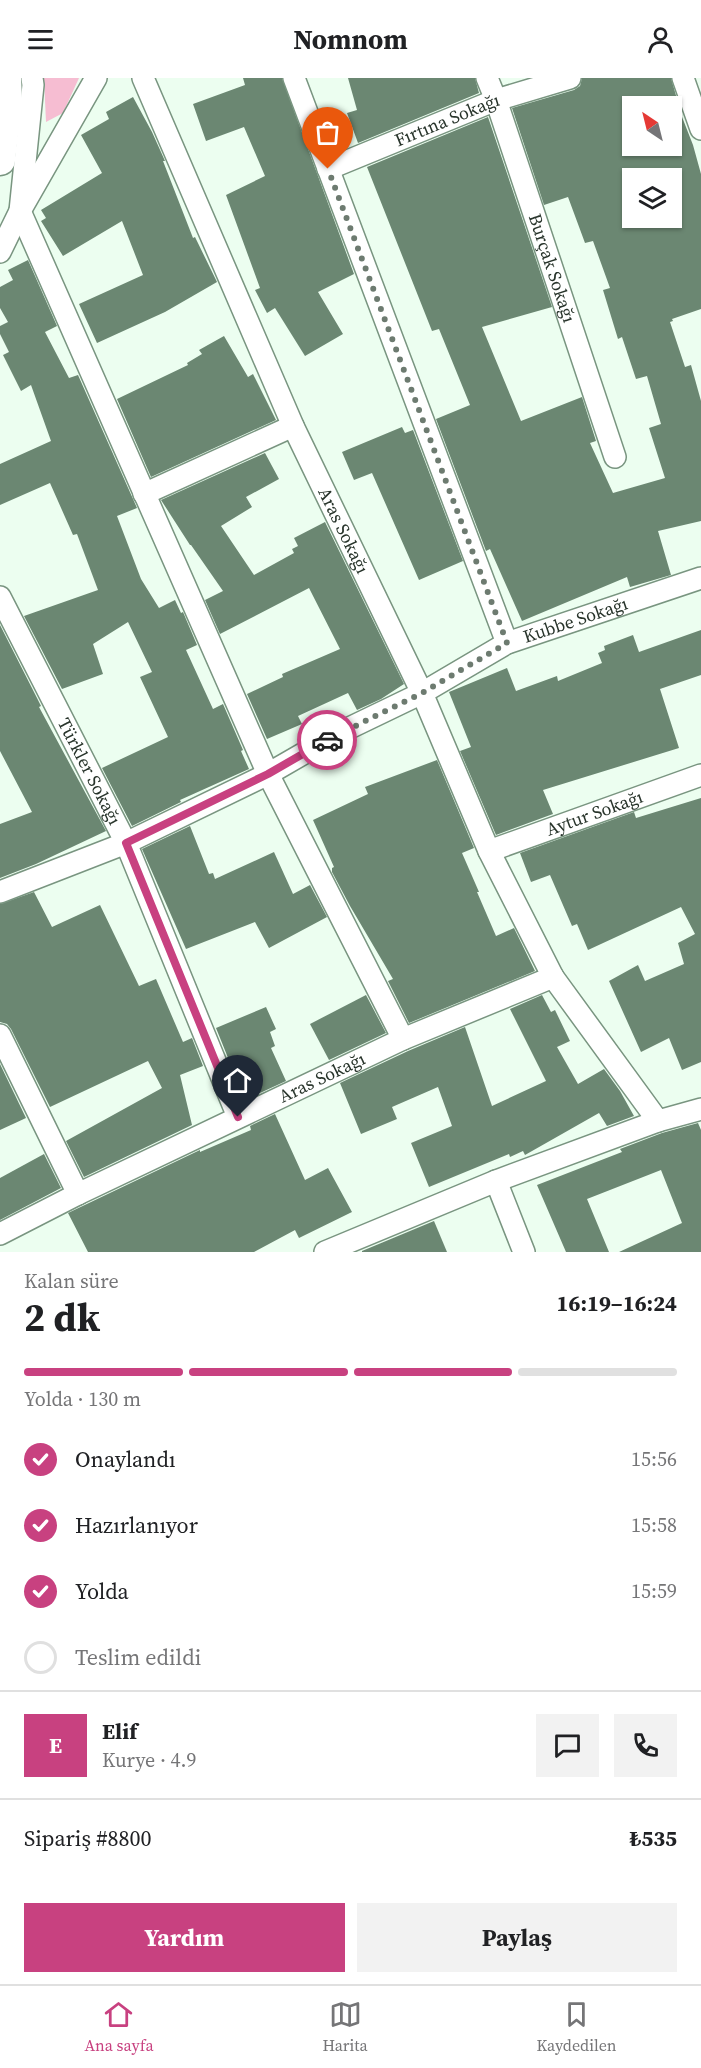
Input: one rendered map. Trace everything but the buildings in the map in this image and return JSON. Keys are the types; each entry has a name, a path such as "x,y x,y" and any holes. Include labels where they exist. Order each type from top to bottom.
{"main road":[{"path":"0,160 7,100 6,78"}],"street":[{"path":"32,78 20,211 268,774 403,1039"},
{"path":"0,252 20,211 96,78"},
{"name":"Aras Sokağı","path":"143,78 293,426 422,693 489,851 553,977 658,1121"},
{"path":"294,78 507,643"},
{"name":"Burçak Sokağı","path":"487,78 615,458"},
{"name":"Fırtına Sokağı","path":"328,169 496,100 570,78"},
{"path":"683,78 701,129"},
{"path":"144,494 293,426"},
{"name":"Kubbe Sokağı","path":"0,892 126,843 268,774 339,733 422,693 507,643 701,579"},
{"name":"Türkler Sokağı","path":"0,597 126,843 238,1117"},
{"name":"Aytur Sokağı","path":"489,851 701,775"},
{"name":"Aras Sokağı","path":"0,1234 78,1194 403,1039 553,977"},
{"path":"0,1035 78,1194"},
{"path":"325,1252 496,1181 658,1121 701,1109"},
{"path":"496,1181 524,1252"}],"shaded area":[{"path":"44,78 79,78 63,113 46,122"}],"way so far":[{"path":"327,740 422,693 507,643 328,169"}],"route":[{"path":"238,1117 126,843 268,774 327,740"}]}
